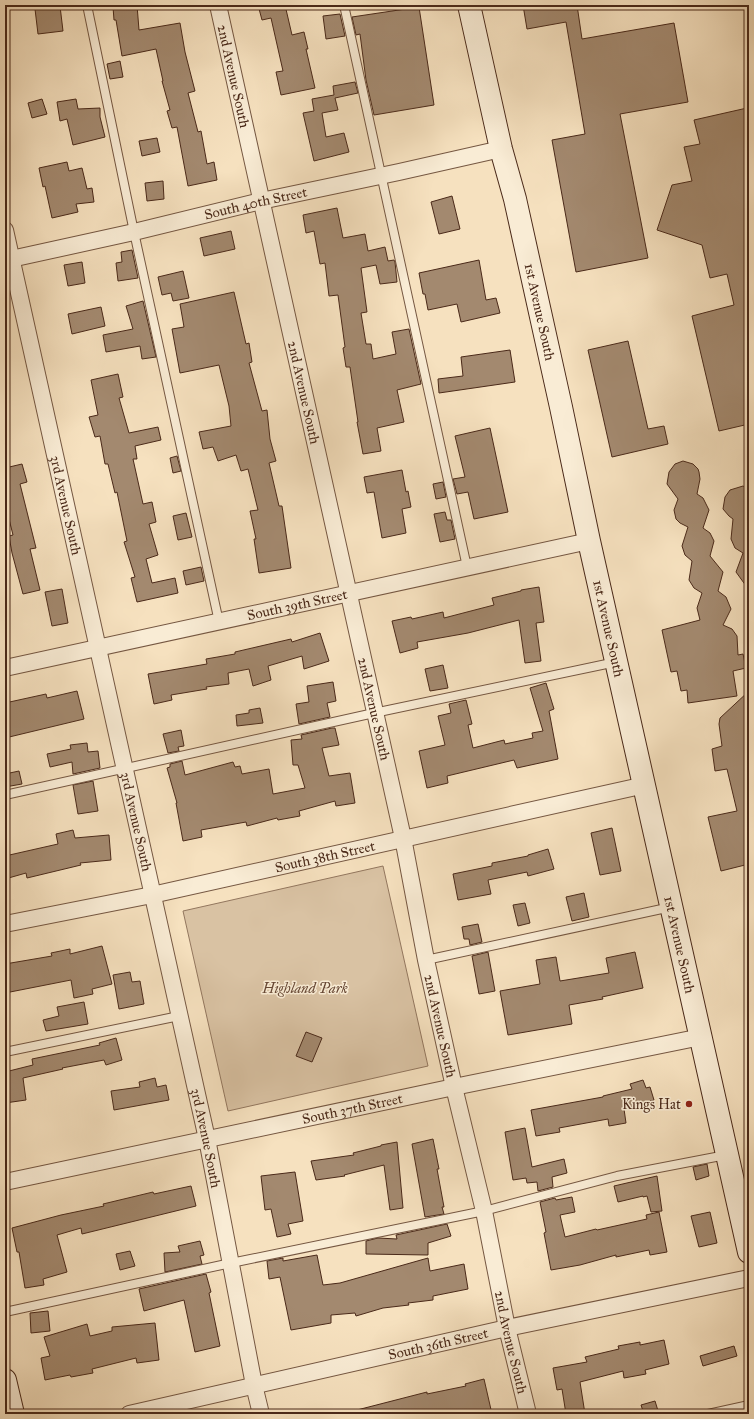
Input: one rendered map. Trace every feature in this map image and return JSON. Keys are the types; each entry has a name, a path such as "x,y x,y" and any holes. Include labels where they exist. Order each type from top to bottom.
{"street":[{"name":"2nd Avenue South","path":"218,5 374,713 403,838 426,960 454,1087 484,1210 507,1328 528,1414"},
{"name":"1st Avenue South","path":"469,5 501,149 515,199 589,540 749,1252"},
{"name":"South 40th Street","path":"11,259 134,232 261,201 501,149"},
{"name":"3rd Avenue South","path":"5,230 207,1139 254,1385 261,1414"},
{"name":"South 39th Street","path":"5,668 349,594 589,540"},
{"name":"South 38th Street","path":"5,924 152,895 645,784"},
{"name":"South 37th Street","path":"5,1182 454,1087 701,1037"},
{"name":"South 36th Street","path":"129,1414 507,1328 749,1278"},
{"path":"5,1380 13,1414"}],"lane":[{"path":"87,5 134,232 219,622"},
{"path":"344,5 467,567"},
{"path":"5,795 374,713 617,662"},
{"path":"426,960 672,907"},
{"path":"5,1052 179,1016"},
{"path":"5,1312 484,1210 617,1176 727,1154"},
{"path":"708,1414 749,1405"}],"green space":[{"name":"Highland Park","path":"383,866 428,1066 228,1111 183,911"}],"building":[{"path":"137,5 139,30 180,23 185,52 195,91 188,93 198,132 201,131 207,164 214,162 217,180 188,186 177,127 172,128 167,111 170,110 162,81 156,49 122,56 116,20 114,20 113,7"},
{"path":"258,5 285,5 292,35 304,32 308,49 306,49 315,88 281,95 276,72 283,71 271,18 262,20"},
{"path":"523,5 577,5 582,39 674,23 688,102 620,114 648,258 576,272 552,140 585,134 566,22 527,29"},
{"path":"60,6 63,31 38,34 35,9"},
{"path":"419,7 434,105 374,115 366,80 360,34 356,35 352,17"},
{"path":"340,14 345,36 326,39 323,16"},
{"path":"120,61 123,77 110,79 107,64"},
{"path":"355,82 358,93 335,98 338,110 322,113 326,137 344,133 349,152 314,161 303,113 314,111 312,99 334,95 333,86"},
{"path":"42,99 47,114 32,118 28,103"},
{"path":"76,99 78,109 100,108 100,117 105,137 73,145 67,119 60,121 57,102"},
{"path":"747,108 749,115 749,424 719,431 692,316 734,305 727,274 710,278 702,245 657,230 672,185 692,181 684,147 700,144 694,120"},
{"path":"157,138 160,152 142,156 139,141"},
{"path":"67,162 69,171 82,168 87,189 92,188 94,202 76,204 78,212 52,218 45,186 43,187 39,168"},
{"path":"163,181 164,199 147,201 145,183"},
{"path":"452,196 460,229 439,234 431,202"},
{"path":"337,208 343,238 365,234 368,251 385,247 388,261 394,260 395,262 397,282 380,284 376,265 361,268 367,312 361,313 366,344 371,344 373,359 396,354 392,332 409,329 421,384 397,390 404,422 377,428 381,451 363,454 357,422 350,367 346,367 343,348 345,347 338,295 329,296 325,263 320,264 314,231 306,233 303,215"},
{"path":"231,231 235,249 204,256 200,238"},
{"path":"132,250 138,278 118,281 116,263 122,262 121,252"},
{"path":"479,260 486,300 496,298 500,313 461,322 457,304 428,310 419,273"},
{"path":"82,262 85,283 68,286 64,265"},
{"path":"183,271 189,298 173,301 171,293 162,295 158,277"},
{"path":"234,292 246,344 249,343 252,362 249,363 262,411 267,410 270,439 276,461 269,463 279,506 282,506 291,568 259,573 254,539 256,539 250,511 258,510 248,469 241,471 236,455 218,461 213,447 203,449 199,432 231,426 229,406 219,365 180,373 172,329 184,327 180,304"},
{"path":"143,301 156,357 142,359 140,346 106,352 103,335 133,329 126,306"},
{"path":"101,307 105,326 72,334 68,314"},
{"path":"628,341 648,429 664,426 668,444 612,457 588,350"},
{"path":"510,350 515,382 439,393 438,379 463,376 461,357"},
{"path":"118,374 123,397 119,398 129,433 158,427 161,440 135,446 137,459 133,459 143,504 152,502 156,522 149,524 158,555 146,559 152,583 175,578 178,593 137,602 131,578 135,577 124,542 127,541 117,492 115,493 108,464 105,464 100,436 95,437 89,417 98,415 91,380"},
{"path":"490,428 508,512 474,519 468,492 457,494 453,479 465,477 455,436"},
{"path":"177,456 181,471 173,473 170,458"},
{"path":"683,461 693,464 699,472 700,479 697,494 703,498 709,510 703,528 710,533 714,541 710,556 723,572 718,591 726,597 731,609 723,625 732,629 737,636 738,655 743,654 746,668 733,671 737,696 688,703 687,690 681,691 677,671 671,672 662,630 700,620 697,608 702,593 694,588 689,580 692,561 685,555 682,546 688,527 676,519 674,510 678,499 667,484 669,472 675,464"},
{"path":"22,464 27,482 20,484 36,548 30,549 40,590 23,594 12,553 9,536 13,535 5,503 5,468"},
{"path":"402,470 406,492 408,491 411,507 402,509 406,533 382,538 374,492 367,493 364,477"},
{"path":"443,482 446,497 436,499 433,484"},
{"path":"743,486 749,489 749,590 736,572 743,553 735,548 731,539 733,519 723,509 725,497 730,490"},
{"path":"445,512 447,520 451,520 455,539 440,542 434,514"},
{"path":"186,513 192,537 178,540 173,516"},
{"path":"201,567 204,581 186,585 183,571"},
{"path":"539,587 544,622 536,623 541,661 525,663 519,620 468,633 417,642 418,648 400,653 392,621 411,617 412,619 443,612 444,618 494,605 492,598"},
{"path":"62,589 68,623 52,626 45,592"},
{"path":"320,633 329,661 304,669 302,656 268,666 271,680 253,686 249,669 228,673 229,684 206,687 207,689 171,695 172,700 154,704 148,674 207,664 206,659 235,654 235,652 291,639 292,642"},
{"path":"443,665 448,688 430,691 425,669"},
{"path":"333,682 336,701 327,703 330,717 299,724 296,704 309,702 307,686"},
{"path":"546,683 554,709 549,711 558,759 517,768 514,760 447,776 448,783 427,788 419,751 445,745 438,716 451,713 449,704 466,700 472,724 468,725 473,748 504,740 505,744 533,738 532,733 543,731 530,688"},
{"path":"77,691 84,719 5,738 5,703 46,694 47,698"},
{"path":"749,691 749,864 721,871 708,817 737,811 727,769 715,771 712,749 722,746 719,724 720,718"},
{"path":"260,708 263,723 237,726 236,715 249,713 249,710"},
{"path":"335,728 339,745 322,748 329,776 350,773 355,803 336,806 335,801 299,811 300,816 278,820 277,818 247,826 246,822 201,830 202,837 183,841 177,803 167,768 170,767 170,764 182,761 185,775 233,762 235,767 240,766 242,774 269,769 273,794 305,788 298,765 293,765 291,740 302,739 301,735"},
{"path":"181,730 184,746 178,747 179,751 168,753 163,734"},
{"path":"87,743 88,752 98,751 100,768 73,774 72,762 50,767 47,754 71,749 70,745"},
{"path":"19,771 22,784 5,787 5,774"},
{"path":"93,781 98,811 78,814 73,785"},
{"path":"612,828 621,871 600,875 591,833"},
{"path":"73,830 75,838 109,835 111,860 80,863 81,865 27,878 26,873 5,879 5,856 58,844 56,834"},
{"path":"548,849 554,869 528,876 527,872 488,880 491,894 458,900 453,874 492,866 492,863 528,856"},
{"path":"584,893 589,917 572,921 566,897"},
{"path":"525,903 530,923 518,926 513,905"},
{"path":"478,924 482,942 470,945 469,939 464,939 462,927"},
{"path":"102,946 112,984 92,989 93,994 74,998 71,980 5,993 5,964 52,956 51,953 70,949 70,954"},
{"path":"488,952 495,991 479,994 472,956"},
{"path":"635,952 643,988 602,997 603,999 569,1005 572,1024 508,1035 500,991 540,984 536,960 556,957 560,981 609,973 606,958"},
{"path":"130,972 132,982 140,981 144,1004 119,1009 113,975"},
{"path":"84,1002 88,1024 46,1031 43,1020 59,1016 57,1007"},
{"path":"306,1032 322,1038 312,1062 296,1056"},
{"path":"116,1038 122,1060 106,1065 104,1060 62,1068 63,1069 23,1078 26,1100 5,1103 5,1072 33,1065 32,1059 100,1045 99,1043"},
{"path":"155,1078 157,1087 166,1085 169,1100 114,1110 111,1091 140,1087 139,1082"},
{"path":"643,1080 646,1088 650,1087 654,1100 624,1109 626,1123 609,1126 608,1119 559,1128 560,1132 536,1136 531,1110 603,1097 632,1089 630,1084"},
{"path":"525,1128 532,1167 564,1159 567,1173 552,1177 553,1187 538,1191 537,1182 527,1183 526,1178 513,1180 505,1132"},
{"path":"433,1139 439,1169 437,1169 444,1214 425,1217 412,1144"},
{"path":"397,1142 403,1208 390,1210 384,1165 344,1175 345,1176 316,1180 311,1161 354,1155 353,1153"},
{"path":"707,1164 709,1176 696,1180 693,1167"},
{"path":"295,1172 303,1221 288,1224 291,1234 277,1237 271,1209 265,1210 261,1176"},
{"path":"657,1176 662,1211 651,1212 647,1196 618,1202 614,1186"},
{"path":"191,1186 196,1206 82,1234 81,1228 57,1235 67,1272 43,1279 44,1285 25,1288 19,1252 17,1252 12,1228 61,1215 104,1206 103,1204 153,1192 154,1194"},
{"path":"572,1197 575,1212 560,1215 565,1237 647,1219 646,1215 659,1212 667,1252 650,1255 649,1250 616,1257 616,1255 580,1265 551,1270 540,1202 555,1198 556,1200"},
{"path":"710,1212 717,1243 699,1247 691,1216"},
{"path":"447,1224 451,1236 428,1243 428,1255 366,1254 366,1241 378,1238 397,1239 396,1235"},
{"path":"200,1241 204,1255 200,1256 202,1264 165,1272 164,1253 180,1252 178,1246"},
{"path":"130,1251 135,1266 120,1270 116,1254"},
{"path":"317,1255 323,1285 340,1283 428,1258 430,1271 464,1264 468,1289 433,1296 433,1300 383,1308 356,1316 355,1313 331,1315 331,1323 291,1330 280,1277 269,1279 267,1261 283,1258 283,1261"},
{"path":"206,1274 211,1292 209,1293 220,1346 195,1352 184,1300 144,1311 139,1289"},
{"path":"48,1311 50,1331 31,1333 30,1313"},
{"path":"155,1323 159,1360 137,1363 136,1358 92,1369 93,1373 71,1377 70,1375 45,1380 41,1358 50,1356 44,1337 87,1324 90,1336 112,1331 112,1327"},
{"path":"664,1340 669,1364 645,1370 646,1374 624,1378 623,1371 580,1382 585,1414 566,1414 562,1389 557,1390 553,1368 587,1362 585,1357 619,1349 618,1346 640,1342 640,1345"},
{"path":"734,1346 737,1356 703,1366 700,1356"},
{"path":"484,1379 492,1414 439,1414 438,1411 427,1414 357,1414 357,1410 427,1392 427,1394 466,1386 465,1384"},
{"path":"655,1401 659,1414 644,1414 641,1405"}],"place":[{"name":"Kings Hat","path":"689,1104"}]}
